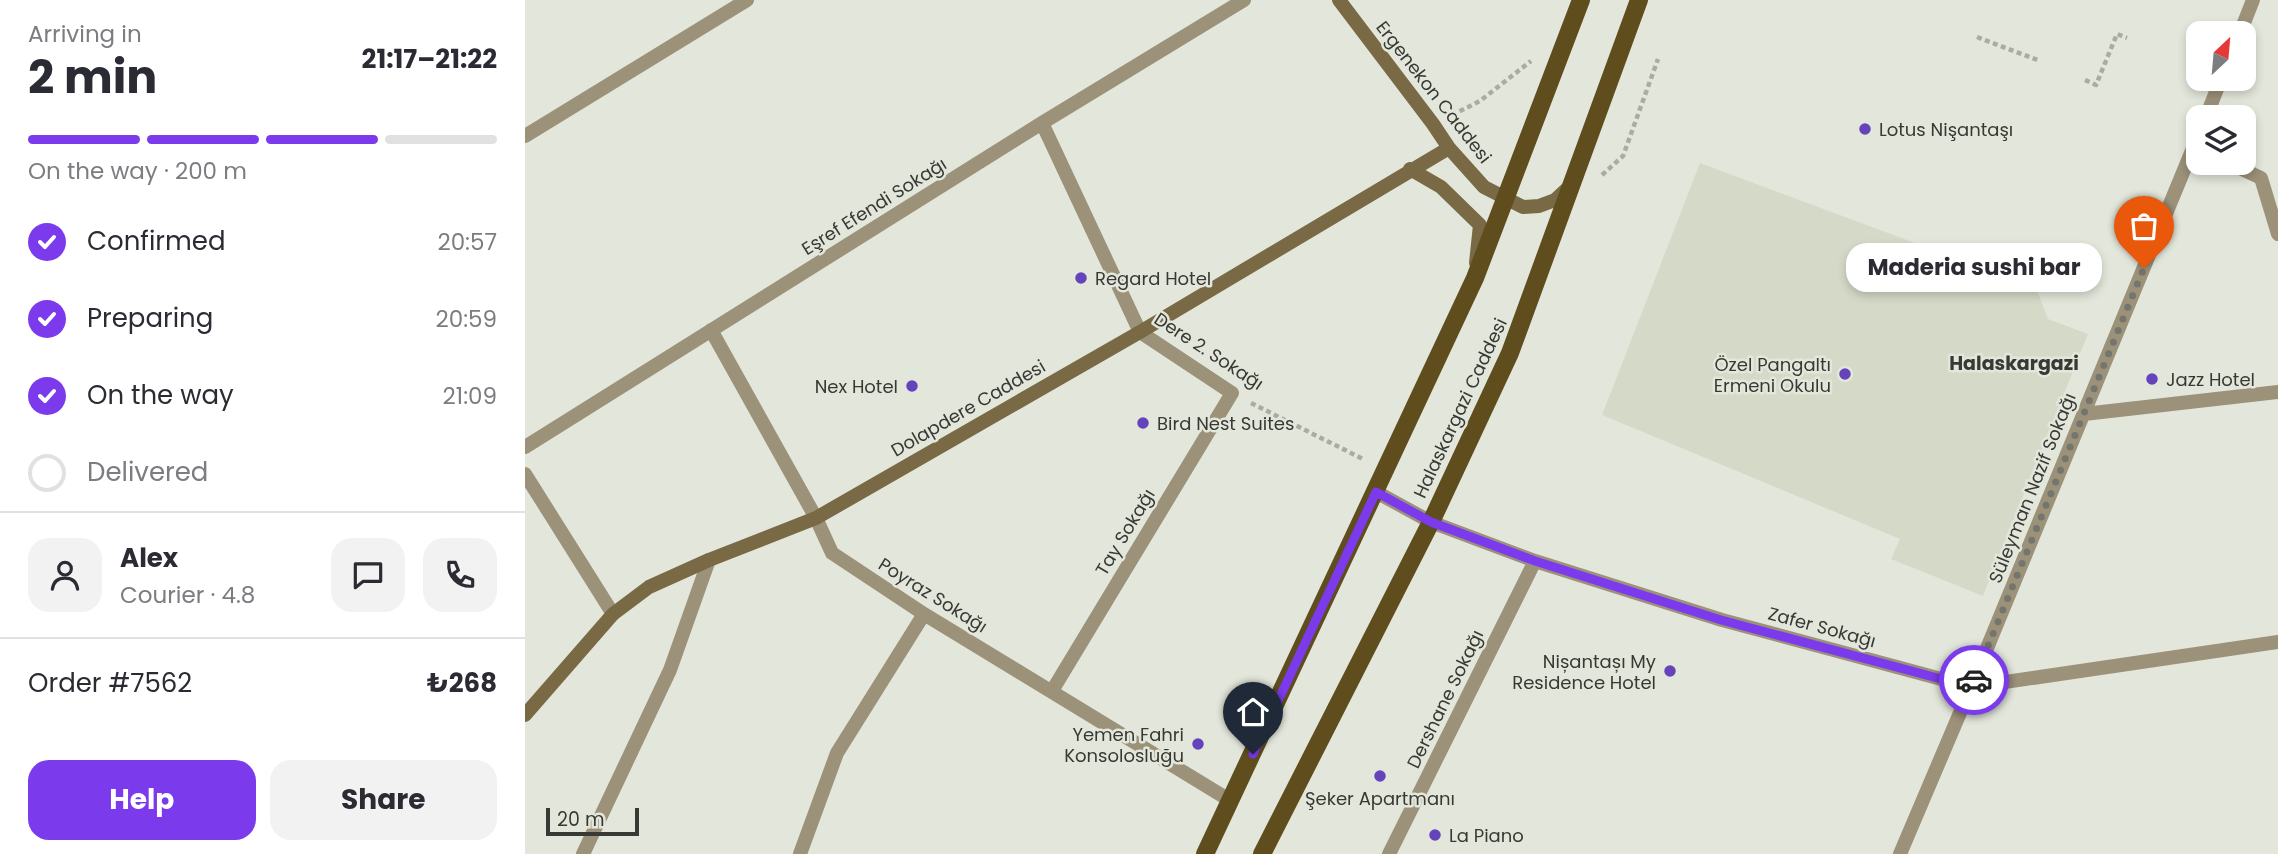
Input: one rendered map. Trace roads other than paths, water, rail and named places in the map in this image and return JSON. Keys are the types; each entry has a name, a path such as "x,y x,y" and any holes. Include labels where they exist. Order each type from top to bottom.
{"main road":[{"name":"Ergenekon Caddesi","path":"1339,0 1449,148 1484,187 1506,199"},
{"path":"1205,854 1475,278 1581,0"},
{"name":"Halaskargazi Caddesi","path":"1262,854 1431,522 1510,353 1639,0"},
{"name":"Dolapdere Caddesi","path":"525,715 613,614 649,587 816,518 1140,332 1449,148"},
{"path":"1410,169 1441,187 1480,225 1475,278"},
{"path":"1506,199 1523,207 1539,206 1555,200 1570,186"}],"street":[{"path":"525,136 747,0"},
{"name":"Eşref Efendi Sokağı","path":"525,447 1042,123 1244,0"},
{"path":"2245,21 2253,0"},
{"name":"Dere 2. Sokağı","path":"1042,123 1140,332 1232,393"},
{"name":"Süleyman Nazif Sokağı","path":"1899,854 2186,169"},
{"path":"2255,175 2261,178 2278,234"},
{"name":"Poyraz Sokağı","path":"711,330 816,518 832,553 924,614 1231,801"},
{"path":"2084,414 2278,392"},
{"name":"Tay Sokağı","path":"1052,691 1232,393"},
{"path":"525,474 613,614"},
{"name":"Zafer Sokağı","path":"1376,492 1431,522 1535,561 1721,620 1971,687 2278,642"},
{"path":"583,854 670,670 709,560"},
{"name":"Dershane Sokağı","path":"1389,854 1535,561"},
{"path":"800,854 837,753 924,614"}],"place":[{"name":"Lotus Nişantaşı","path":"1865,129"},
{"name":"Maderia sushi bar","path":"2144,268"},
{"name":"Regard Hotel","path":"1081,278"},
{"name":"Özel Pangaltı Ermeni Okulu","path":"1845,374"},
{"name":"Jazz Hotel","path":"2152,379"},
{"name":"Nex Hotel","path":"912,386"},
{"name":"Bird Nest Suites","path":"1143,423"},
{"name":"Nișantașı My Residence Hotel","path":"1670,671"},
{"name":"Yemen Fahri Konsolosluğu","path":"1198,744"},
{"name":"Şeker Apartmanı","path":"1380,776"},
{"name":"La Piano","path":"1435,835"}],"district":[{"name":"Halaskargazi","path":"2014,363"}]}
